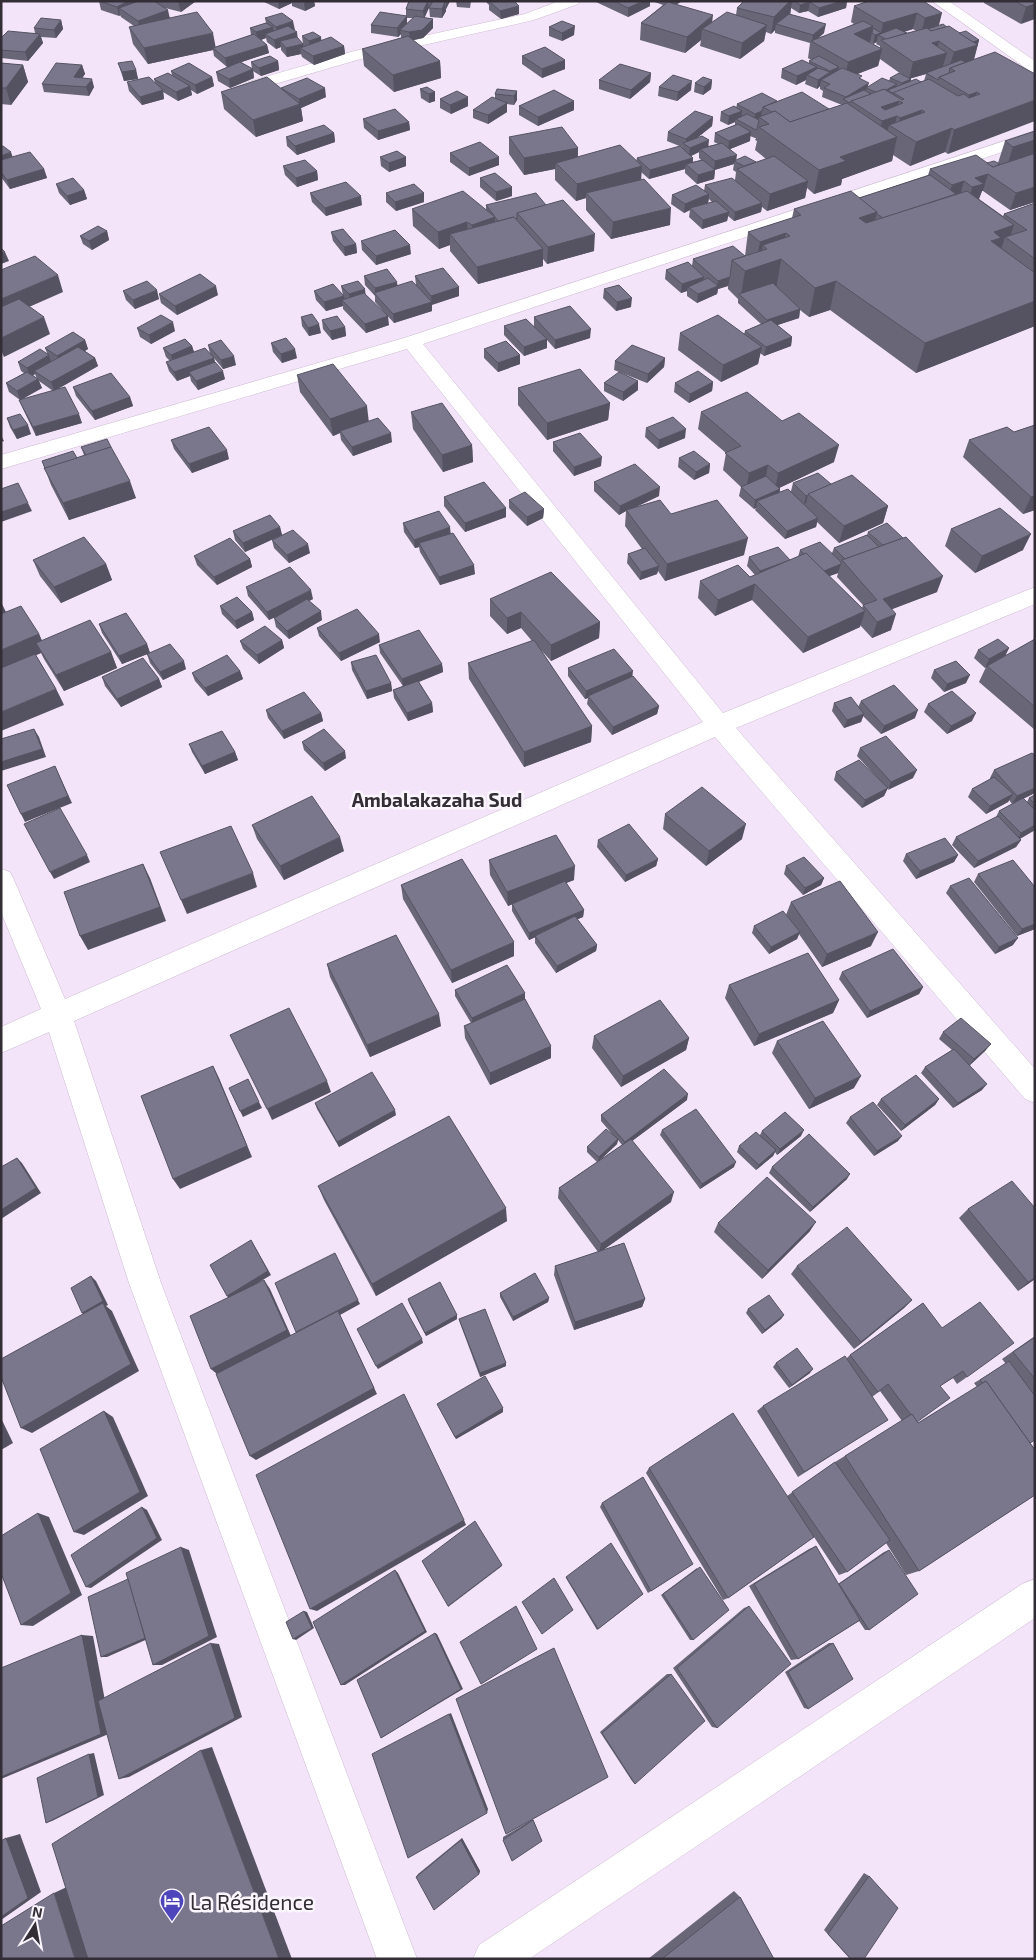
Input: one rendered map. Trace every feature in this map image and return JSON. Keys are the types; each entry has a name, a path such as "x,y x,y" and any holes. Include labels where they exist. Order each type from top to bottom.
{"street":[{"path":"251,86 354,56 529,17 573,1"},
{"path":"939,1 1035,68"},
{"path":"1,462 411,342 1035,136"},
{"path":"411,342 719,725 1035,1090"},
{"path":"1,1040 719,725 1035,594"},
{"path":"1,880 58,1016 146,1283 397,1959"},
{"path":"493,1959 1035,1597"}],"building":[{"path":"100,1 128,1 117,7"},
{"path":"139,1 154,1 168,10 138,21 119,8"},
{"path":"409,1 428,1 423,11 406,9"},
{"path":"433,1 445,2 442,9 429,8"},
{"path":"489,1 514,1 519,6 500,11"},
{"path":"614,1 643,1 628,8"},
{"path":"744,1 790,1 774,17 737,8"},
{"path":"795,1 842,1 819,8 810,2 800,5"},
{"path":"869,1 923,1 942,13 925,18 917,13 883,23 854,6"},
{"path":"1015,1 1035,1 1035,4 1026,7"},
{"path":"668,2 713,15 687,37 641,23"},
{"path":"197,12 213,33 144,48 129,27"},
{"path":"380,12 407,16 397,28 371,25"},
{"path":"727,12 767,25 742,43 702,29"},
{"path":"282,13 293,21 276,27 265,18"},
{"path":"789,14 826,24 813,35 776,24"},
{"path":"415,16 433,19 422,30 409,32 400,30"},
{"path":"41,18 61,20 54,30 34,28"},
{"path":"562,21 575,26 562,33 549,27"},
{"path":"863,21 873,26 854,34 882,49 848,62 811,41"},
{"path":"266,23 273,27 256,32 250,28"},
{"path":"943,24 947,27 931,31 928,29"},
{"path":"288,26 297,32 274,40 265,34"},
{"path":"949,26 978,45 954,52 939,41 932,43 947,53 913,62 881,40 927,28 931,31"},
{"path":"873,28 881,33 875,35 872,33"},
{"path":"896,28 907,33 886,39 878,35"},
{"path":"8,31 40,34 25,52 1,50 1,38"},
{"path":"966,31 979,40 973,42 959,33"},
{"path":"313,32 321,37 309,41 302,36"},
{"path":"254,34 267,45 225,58 213,48"},
{"path":"408,36 440,61 393,75 362,49"},
{"path":"297,37 303,44 286,48 280,41"},
{"path":"331,37 344,46 313,56 300,48"},
{"path":"545,47 565,60 542,69 522,56"},
{"path":"995,52 1035,74 1035,100 916,142 889,125 925,112 922,110 900,118 897,116 882,121 851,101 884,89 902,100 904,99 892,92 929,79 958,96 964,94 969,98 980,94 977,92 969,95 939,77 955,71 950,68","holes":["899,101 903,103 885,110 881,107"]},
{"path":"270,56 278,61 259,68 251,62"},
{"path":"819,56 839,67 830,71 809,61"},
{"path":"802,60 817,67 797,76 782,69"},
{"path":"961,60 966,62 950,68 949,73 939,77 938,80 926,73"},
{"path":"132,61 136,70 122,72 118,63"},
{"path":"240,62 253,69 229,79 216,72"},
{"path":"1,63 23,65 6,88 1,88"},
{"path":"56,63 82,65 74,77 92,79 86,87 42,84"},
{"path":"189,63 212,77 195,85 171,71"},
{"path":"620,64 651,73 631,90 599,80"},
{"path":"818,68 830,72 818,80 807,75"},
{"path":"842,68 862,76 859,78 869,83 846,97 824,88 830,84 821,80"},
{"path":"168,73 190,86 176,92 154,79"},
{"path":"899,73 911,79 902,83 890,78"},
{"path":"673,75 692,81 678,92 659,87"},
{"path":"149,77 163,90 140,97 127,82"},
{"path":"267,77 300,104 253,120 221,92"},
{"path":"703,77 712,80 704,87 695,83"},
{"path":"307,78 325,88 299,99 281,88"},
{"path":"882,78 897,84 886,90 876,92 866,88"},
{"path":"916,79 921,82 892,93 888,90"},
{"path":"427,87 435,92 429,94 420,89"},
{"path":"497,89 517,91 514,96 495,94"},
{"path":"554,90 574,101 538,117 519,106"},
{"path":"864,90 871,94 850,103 843,99"},
{"path":"457,91 468,97 450,105 440,99"},
{"path":"802,92 829,109 790,122 775,111 772,112 763,107"},
{"path":"762,93 777,101 763,107 762,111 755,114 737,104"},
{"path":"492,97 507,103 488,115 473,110"},
{"path":"847,103 897,137 840,157 846,161 819,170 759,127 769,124 759,117 775,111 790,122"},
{"path":"734,106 742,111 729,116 721,112"},
{"path":"395,109 409,122 378,131 363,119"},
{"path":"695,111 713,117 686,139 668,132"},
{"path":"747,114 759,120 756,130 736,119"},
{"path":"738,124 751,132 729,141 715,133"},
{"path":"324,125 334,133 295,146 286,137"},
{"path":"562,127 578,148 524,158 509,137"},
{"path":"1035,131 1035,140 1013,147 1005,141"},
{"path":"702,136 709,140 690,148 683,143"},
{"path":"480,142 499,157 469,168 450,153"},
{"path":"722,143 737,155 715,161 700,149"},
{"path":"620,145 642,166 577,184 556,163"},
{"path":"3,146 11,152 1,156 1,147"},
{"path":"680,146 693,158 650,170 637,158"},
{"path":"397,151 406,157 389,163 380,157"},
{"path":"30,152 44,169 7,180 1,172 1,160"},
{"path":"1033,154 1035,155 1035,187 1016,193 988,174 975,178 984,184 972,187 964,181 952,185 930,169 976,155 993,167"},
{"path":"745,156 756,162 744,166 734,161"},
{"path":"774,156 808,181 770,194 737,169"},
{"path":"305,160 317,171 296,178 283,166"},
{"path":"703,160 715,170 698,175 686,164"},
{"path":"994,161 1000,164 993,167 987,163"},
{"path":"495,173 512,187 496,192 480,178"},
{"path":"930,175 956,194 883,218 859,198"},
{"path":"73,178 84,190 67,196 56,184"},
{"path":"732,178 762,203 735,212 705,185"},
{"path":"644,179 671,208 613,222 586,193"},
{"path":"346,182 361,196 325,208 310,193"},
{"path":"414,184 424,193 395,202 386,193"},
{"path":"696,185 709,194 685,204 672,195"},
{"path":"463,191 495,217 472,225 467,222 438,232 412,209"},
{"path":"851,191 877,212 859,218 866,223 967,191 1014,225 994,232 1001,238 991,241 1035,273 1035,301 925,343 836,281 815,288 781,259 745,271 732,260 767,249 763,245 790,236 786,233 760,242 748,232 801,215 794,209"},
{"path":"536,193 546,205 517,213 517,219 514,217 498,221 486,205"},
{"path":"563,200 595,234 548,247 517,213"},
{"path":"716,201 729,212 703,220 690,208"},
{"path":"1035,203 1035,259 1005,237 1027,230 1004,214"},
{"path":"514,217 543,249 477,267 450,234"},
{"path":"98,226 107,231 89,241 80,236"},
{"path":"343,229 356,244 344,247 331,232"},
{"path":"395,230 410,245 376,256 361,241"},
{"path":"733,246 745,256 732,260 730,277 718,281 693,259"},
{"path":"35,256 58,275 1,299 1,270"},
{"path":"688,262 704,277 682,284 666,270"},
{"path":"443,268 459,287 431,296 415,276"},
{"path":"387,269 397,282 375,288 364,276"},
{"path":"200,274 216,286 175,306 159,294"},
{"path":"708,278 718,286 698,294 688,287"},
{"path":"147,281 157,290 133,300 123,291"},
{"path":"358,281 365,289 349,294 341,286"},
{"path":"412,281 432,302 393,314 374,293"},
{"path":"773,283 800,309 767,320 739,294"},
{"path":"333,284 344,296 324,302 314,291"},
{"path":"619,285 632,298 617,302 604,289"},
{"path":"364,293 388,316 365,324 342,300"},
{"path":"19,299 44,317 1,338 1,307"},
{"path":"570,306 591,329 555,340 534,317"},
{"path":"312,314 319,324 308,328 301,317"},
{"path":"161,315 173,322 149,335 137,328"},
{"path":"718,315 762,347 723,365 680,333"},
{"path":"337,316 345,327 330,331 322,320"},
{"path":"526,319 547,339 524,347 504,326"},
{"path":"771,320 792,337 766,347 745,331"},
{"path":"73,332 85,340 57,356 45,348"},
{"path":"286,338 295,349 281,354 271,343"},
{"path":"185,339 192,346 171,355 163,348"},
{"path":"221,340 234,356 221,360 208,345"},
{"path":"506,341 520,355 498,363 484,349"},
{"path":"632,345 665,358 648,374 615,361"},
{"path":"78,347 95,358 51,382 34,371"},
{"path":"205,348 214,358 174,372 166,362"},
{"path":"40,349 49,355 27,368 18,362"},
{"path":"215,362 223,371 196,381 189,372"},
{"path":"333,364 367,406 330,419 297,375"},
{"path":"580,369 610,403 547,423 518,388"},
{"path":"698,371 713,382 690,394 675,383"},
{"path":"27,372 38,379 17,391 6,383"},
{"path":"619,372 638,381 623,392 604,383"},
{"path":"111,373 130,397 92,411 73,387"},
{"path":"65,387 79,414 33,427 19,400"},
{"path":"747,392 782,421 799,413 839,445 778,473 768,465 749,473 725,453 741,446 701,412"},
{"path":"442,403 472,445 442,455 411,412"},
{"path":"20,414 28,425 13,430 7,418"},
{"path":"673,417 686,429 659,440 646,428"},
{"path":"378,418 391,433 352,447 340,431"},
{"path":"1035,425 1035,496 1031,497 969,440 1007,427 1014,432"},
{"path":"209,427 227,450 189,464 171,440"},
{"path":"580,433 602,457 574,467 553,442"},
{"path":"107,439 111,447 86,455 81,447"},
{"path":"111,447 130,481 63,503 44,468"},
{"path":"73,451 77,458 45,468 42,461"},
{"path":"694,451 710,464 696,472 679,458"},
{"path":"635,464 660,487 620,506 594,482"},
{"path":"818,473 831,484 806,496 793,483"},
{"path":"852,475 888,506 844,526 808,494"},
{"path":"766,476 780,489 755,500 741,487"},
{"path":"484,482 506,508 465,523 444,497"},
{"path":"18,483 28,503 1,512 1,489"},
{"path":"788,489 818,518 787,531 757,501"},
{"path":"525,492 544,509 527,517 509,500"},
{"path":"660,500 671,514 717,500 748,538 667,564 626,510"},
{"path":"1000,508 1031,534 982,556 951,529"},
{"path":"439,511 450,527 414,540 403,523"},
{"path":"270,515 280,527 243,543 233,531"},
{"path":"887,523 903,538 883,545 868,532"},
{"path":"293,530 308,544 287,555 272,540"},
{"path":"453,533 474,565 439,577 419,543"},
{"path":"867,535 879,547 845,559 834,548"},
{"path":"84,537 106,564 54,587 33,560"},
{"path":"906,537 943,576 883,599 896,614 877,622 863,605 877,600 842,560"},
{"path":"230,538 250,559 214,577 194,556"},
{"path":"820,542 841,564 824,571 806,553 804,554 800,550"},
{"path":"778,547 790,560 760,571 749,557"},
{"path":"645,548 659,566 641,572 628,554"},
{"path":"806,553 865,611 808,637 755,584 718,600 700,581 738,565 750,577"},
{"path":"290,567 311,590 267,612 246,587"},
{"path":"551,572 600,622 551,645 521,612 507,618 490,599"},
{"path":"237,597 252,612 235,621 220,606"},
{"path":"307,599 321,611 287,631 274,618"},
{"path":"21,606 39,634 1,650 1,614"},
{"path":"357,609 379,634 339,653 317,628"},
{"path":"126,613 147,644 119,656 99,624"},
{"path":"90,620 111,652 56,675 36,643"},
{"path":"265,626 282,640 257,655 240,641"},
{"path":"419,630 442,664 402,679 379,645"},
{"path":"998,639 1009,648 989,659 978,650"},
{"path":"1035,639 1035,707 987,666"},
{"path":"534,640 592,726 524,752 468,663"},
{"path":"170,644 184,661 160,672 147,654"},
{"path":"614,649 633,671 586,691 568,668"},
{"path":"35,654 56,689 1,712 1,668"},
{"path":"227,655 240,671 205,688 192,673"},
{"path":"376,655 391,683 366,691 351,662"},
{"path":"143,658 159,679 117,699 102,677"},
{"path":"956,661 970,675 947,684 934,670"},
{"path":"633,676 659,706 613,727 588,696"},
{"path":"418,681 432,703 407,713 393,690"},
{"path":"894,685 918,710 884,726 861,701"},
{"path":"952,691 976,713 951,726 928,704"},
{"path":"304,692 321,713 282,731 266,710"},
{"path":"851,697 864,714 847,720 834,703"},
{"path":"34,729 42,749 1,762 1,739"},
{"path":"324,729 345,751 323,763 302,742"},
{"path":"222,731 235,752 202,766 189,744"},
{"path":"886,736 917,770 891,782 860,748"},
{"path":"1032,753 1035,755 1035,788 1017,796 994,770"},
{"path":"859,760 888,788 865,800 836,772"},
{"path":"55,766 68,796 21,814 7,785"},
{"path":"994,777 1013,794 990,806 972,789"},
{"path":"702,787 746,824 709,851 665,814"},
{"path":"1035,795 1035,804 1029,798"},
{"path":"312,796 340,837 280,866 252,825"},
{"path":"1023,798 1035,810 1035,825 1021,833 999,811"},
{"path":"60,808 87,855 50,872 24,824"},
{"path":"998,816 1021,840 978,861 956,837"},
{"path":"629,824 658,859 626,875 598,840"},
{"path":"231,826 253,873 181,900 160,852"},
{"path":"556,835 575,866 507,892 489,860"},
{"path":"945,838 958,855 920,871 906,854"},
{"path":"804,857 824,878 805,888 786,866"},
{"path":"462,859 514,942 451,970 401,885"},
{"path":"1013,860 1035,887 1035,924 1022,929 978,874"},
{"path":"143,864 160,907 80,936 64,892"},
{"path":"969,878 1018,938 999,947 950,886"},
{"path":"565,881 584,910 529,933 512,904"},
{"path":"840,881 878,932 827,954 791,902"},
{"path":"783,911 800,932 771,947 754,926"},
{"path":"575,916 597,945 557,966 535,936"},
{"path":"396,935 439,1014 367,1045 327,964"},
{"path":"893,949 923,987 870,1011 842,972"},
{"path":"808,953 839,1000 759,1034 729,985"},
{"path":"507,965 525,993 472,1018 455,990"},
{"path":"525,999 551,1046 490,1073 464,1026"},
{"path":"660,1000 689,1038 623,1076 594,1036"},
{"path":"289,1008 327,1081 267,1109 230,1035"},
{"path":"961,1018 991,1044 974,1059 943,1032"},
{"path":"823,1021 861,1076 815,1098 777,1041"},
{"path":"954,1049 987,1084 958,1103 925,1067"},
{"path":"213,1066 247,1146 173,1179 141,1096"},
{"path":"664,1069 688,1094 625,1142 601,1115"},
{"path":"372,1072 395,1110 337,1142 315,1103"},
{"path":"916,1075 939,1099 905,1125 881,1099"},
{"path":"248,1079 259,1102 240,1111 229,1088"},
{"path":"873,1102 902,1136 877,1151 850,1117"},
{"path":"696,1109 736,1162 702,1184 662,1130"},
{"path":"785,1112 804,1130 780,1149 762,1131"},
{"path":"449,1116 506,1208 372,1284 318,1186"},
{"path":"606,1129 618,1139 599,1157 587,1147"},
{"path":"756,1132 776,1150 759,1165 739,1146"},
{"path":"809,1134 850,1174 813,1207 772,1167"},
{"path":"631,1139 674,1192 601,1244 559,1188"},
{"path":"17,1158 36,1188 1,1210 1,1167"},
{"path":"767,1177 816,1222 768,1270 718,1223"},
{"path":"1012,1181 1035,1208 1035,1278 1028,1282 968,1209"},
{"path":"847,1227 912,1300 861,1342 797,1266"},
{"path":"251,1240 268,1271 227,1296 210,1265"},
{"path":"624,1243 645,1299 575,1322 555,1266"},
{"path":"335,1253 358,1300 296,1332 275,1283"},
{"path":"535,1273 549,1298 513,1317 500,1293"},
{"path":"91,1276 103,1301 82,1313 71,1288"},
{"path":"264,1280 287,1330 211,1369 190,1316"},
{"path":"440,1282 457,1315 425,1333 408,1299"},
{"path":"769,1295 784,1315 765,1330 748,1309"},
{"path":"980,1302 1014,1343 967,1377 963,1371 940,1386 950,1398 917,1422 888,1384 878,1392 850,1355 923,1303 942,1328"},
{"path":"103,1303 131,1364 21,1428 1,1377 1,1359"},
{"path":"402,1303 422,1339 376,1366 357,1329"},
{"path":"485,1309 506,1363 480,1373 459,1319"},
{"path":"338,1311 374,1388 250,1456 216,1374"},
{"path":"1035,1337 1035,1379 1013,1352"},
{"path":"797,1348 813,1369 792,1385 776,1363"},
{"path":"845,1356 888,1420 804,1472 763,1406"},
{"path":"1009,1361 1035,1396 1035,1440 1030,1443 986,1381 982,1383 980,1380"},
{"path":"485,1376 503,1408 455,1437 437,1404"},
{"path":"986,1381 1035,1450 1035,1495 919,1571 845,1456 912,1414 918,1423"},
{"path":"404,1394 464,1520 310,1609 256,1475"},
{"path":"104,1411 140,1492 74,1532 40,1449"},
{"path":"733,1413 814,1537 728,1598 649,1468"},
{"path":"835,1462 890,1540 847,1572 792,1492"},
{"path":"643,1477 693,1564 651,1591 602,1503"},
{"path":"142,1507 157,1538 86,1587 71,1555"},
{"path":"38,1513 71,1593 21,1625 1,1573 1,1536"},
{"path":"475,1521 502,1565 448,1606 422,1561"},
{"path":"611,1543 643,1594 598,1629 566,1577"},
{"path":"816,1546 860,1620 798,1659 754,1584"},
{"path":"181,1547 209,1636 153,1665 126,1573"},
{"path":"889,1550 918,1594 869,1630 839,1584"},
{"path":"700,1567 729,1610 693,1640 663,1594"},
{"path":"395,1570 425,1631 341,1685 313,1622"},
{"path":"554,1578 573,1610 542,1634 522,1602"},
{"path":"128,1579 145,1638 101,1657 88,1597"},
{"path":"516,1606 537,1649 481,1684 460,1642"},
{"path":"749,1606 791,1664 717,1728 677,1668"},
{"path":"304,1611 312,1628 293,1639 286,1622"},
{"path":"435,1633 461,1689 381,1738 357,1680"},
{"path":"82,1635 101,1734 1,1777 1,1668"},
{"path":"211,1643 235,1718 119,1779 98,1701"},
{"path":"833,1643 853,1679 808,1709 788,1672"},
{"path":"554,1648 608,1777 506,1834 456,1699"},
{"path":"671,1674 705,1721 635,1784 602,1733"},
{"path":"449,1714 487,1813 408,1858 372,1754"},
{"path":"201,1750 279,1959 88,1959 52,1844"},
{"path":"89,1754 98,1797 46,1823 37,1778"},
{"path":"533,1820 542,1841 512,1861 503,1840"},
{"path":"6,1838 28,1898 1,1917 1,1841"},
{"path":"461,1840 479,1874 434,1910 416,1877"},
{"path":"869,1876 898,1908 864,1959 851,1959 828,1934"},
{"path":"54,1893 75,1959 1,1959 1,1926"},
{"path":"740,1897 774,1959 662,1959"}],"place":[{"name":"La Résidence","path":"172,1922"}],"district":[{"name":"Ambalakazaha Sud","path":"437,799"}]}
